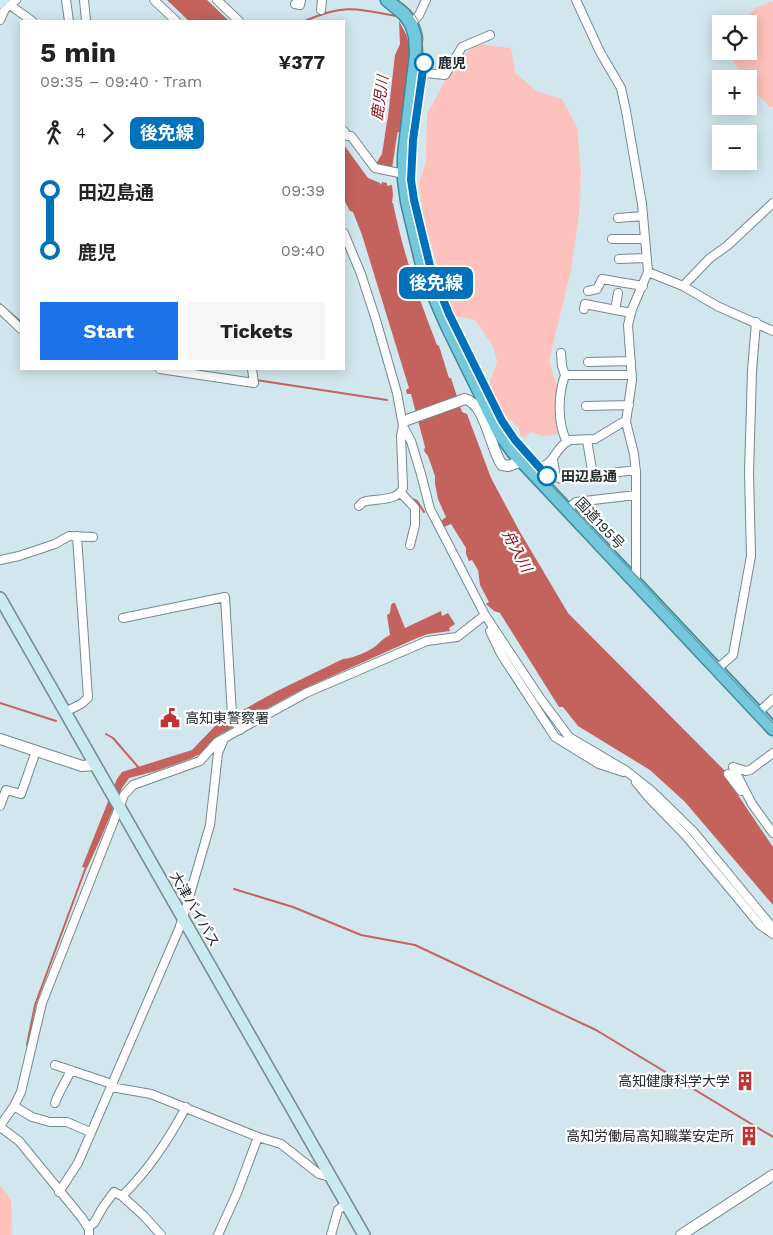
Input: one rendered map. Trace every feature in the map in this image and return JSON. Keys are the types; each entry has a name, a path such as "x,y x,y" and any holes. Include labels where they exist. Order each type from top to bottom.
{"highway":[{"path":"387,0 400,10 411,24"},
{"name":"国道195号","path":"411,24 416,44 404,155 407,202 424,272 447,326 500,434 510,449 773,729"}],"main road":[{"name":"大津バイパス","path":"0,598 364,1235"}],"street":[{"path":"66,0 69,20"},
{"path":"84,0 86,20"},
{"path":"154,0 175,20"},
{"path":"217,0 238,20"},
{"path":"321,10 322,0"},
{"path":"411,24 419,15 426,0"},
{"path":"576,0 600,52 620,88 631,137 643,216 648,272 631,313 628,328 632,375 626,422 636,470 636,583"},
{"path":"0,20 7,2 31,20"},
{"path":"414,72 445,75 448,62 462,47 490,35"},
{"path":"345,135 351,136 375,168 404,174"},
{"path":"683,286 710,258 727,246 773,203"},
{"path":"618,218 643,216"},
{"path":"345,235 361,274 385,350 430,509 485,615 501,654 555,737 599,764 622,772 636,782 686,836 760,925 773,934"},
{"path":"612,239 645,239"},
{"path":"619,260 646,258"},
{"path":"648,272 683,286 717,306 773,331"},
{"path":"588,291 597,289 602,279 643,286"},
{"path":"615,310 618,293"},
{"path":"584,309 585,304 631,313"},
{"path":"0,309 20,328"},
{"path":"717,669 734,655 751,556 749,473 752,371 756,322"},
{"path":"561,352 565,375 560,402 561,424 567,442"},
{"path":"588,362 632,361"},
{"path":"167,370 254,383 252,370"},
{"path":"565,375 632,375"},
{"path":"405,423 465,399 472,402 478,408 502,465 525,464 544,466 553,460"},
{"path":"586,406 629,405"},
{"path":"558,479 553,460 556,452 567,442 600,437 626,422"},
{"path":"359,506 367,501 393,498 403,488 401,436 405,423"},
{"path":"587,440 593,476"},
{"path":"548,489 558,479 636,470"},
{"path":"400,493 415,508 415,526 410,545"},
{"path":"567,510 576,502 636,495"},
{"path":"0,560 55,544 69,536 93,537"},
{"path":"65,712 88,698 77,536"},
{"path":"123,618 225,597 232,715 239,728"},
{"path":"161,1235 144,1216 122,1196 114,1192 102,1207 89,1231 19,1140 0,1127 21,1092 42,1003 124,795 133,785 200,761 217,742 239,728 306,694 427,641 457,637 485,615"},
{"path":"485,615 544,705 570,737 625,770 653,792 693,831 773,928"},
{"path":"758,713 773,699"},
{"path":"0,739 82,766 94,765"},
{"path":"59,1192 78,1163 183,918 210,825 218,753 224,739"},
{"path":"0,806 6,790 21,794 36,751"},
{"path":"752,804 733,767 750,770 773,753"},
{"path":"728,774 773,834"},
{"path":"55,1065 112,1085 151,1094 258,1138 281,1144 319,1174 330,1177"},
{"path":"55,1103 71,1070"},
{"path":"14,1106 32,1117 50,1122 67,1122 90,1132"},
{"path":"122,1196 138,1181 168,1141 186,1107"},
{"path":"218,1235 237,1193 258,1138"},
{"path":"681,1235 773,1175"},
{"path":"331,1235 338,1210 346,1204"}],"shaded area":[{"path":"772,1 773,3 773,107 770,107 757,94 757,70 738,70 732,60 757,60 757,15 749,15 754,9"},
{"path":"477,44 511,48 515,72 536,91 562,99 577,127 581,173 579,214 571,270 549,361 555,380 560,388 561,434 543,436 530,432 525,437 521,436 518,427 500,411 489,385 497,362 493,346 475,320 454,316 445,294 424,218 419,184 426,161 427,114 454,64"},
{"path":"0,1185 11,1200 12,1235 0,1235"}],"water":[{"path":"167,0 207,0 228,20 188,20"},
{"path":"399,21 407,36 410,52 400,132 391,133 387,159 393,161 389,169 380,168 376,164 382,154 385,143 395,55 400,44"},
{"name":"舟入川","path":"345,146 368,178 381,185 382,182 387,183 387,186 392,185 392,203 412,276 437,345 439,346 449,378 451,378 462,412 467,414 491,478 520,532 568,613 725,771 723,773 773,847 773,905 685,802 650,770 578,726 563,707 559,707 500,613 494,611 486,604 489,602 480,585 478,570 472,560 469,561 466,548 451,524 442,528 440,522 446,517 438,499 435,476 428,456 424,451 425,447 411,394 407,394 406,390 409,388 362,235 353,212 350,211 345,202"},
{"path":"393,603 395,603 405,628 441,611 442,616 448,613 455,624 449,628 450,631 428,634 417,638 301,690 219,735 202,753 190,759 129,778 122,788 87,868 82,867 117,779 122,772 192,750 216,725 277,691 343,659 374,648 390,635 387,615 390,613"}],"waterway":[{"path":"419,7 422,0"},
{"path":"308,20 329,12 349,9 396,16"},
{"name":"鹿児川","path":"386,168 393,122"},
{"path":"0,304 20,321"},
{"path":"256,380 387,400"},
{"path":"410,498 417,501 424,512"},
{"path":"0,703 56,721"},
{"path":"106,734 113,738 139,768"},
{"path":"27,1045 35,1005 86,867"},
{"path":"234,889 293,907 361,935 415,945 596,1030 773,1137"}],"tram line":[{"path":"397,0 415,16 423,38 408,168 411,197 422,246 432,282 497,417 511,440 525,457 773,723"},
{"name":"後免線","path":"424,63 413,140 411,180 431,270 449,314 502,421 515,440 547,476"}],"place":[{"name":"鹿児","path":"424,63"},
{"name":"田辺島通","path":"547,476"},
{"name":"高知東警察署","path":"170,718"},
{"name":"高知健康科学大学","path":"745,1081"},
{"name":"高知労働局高知職業安定所","path":"749,1136"}]}
